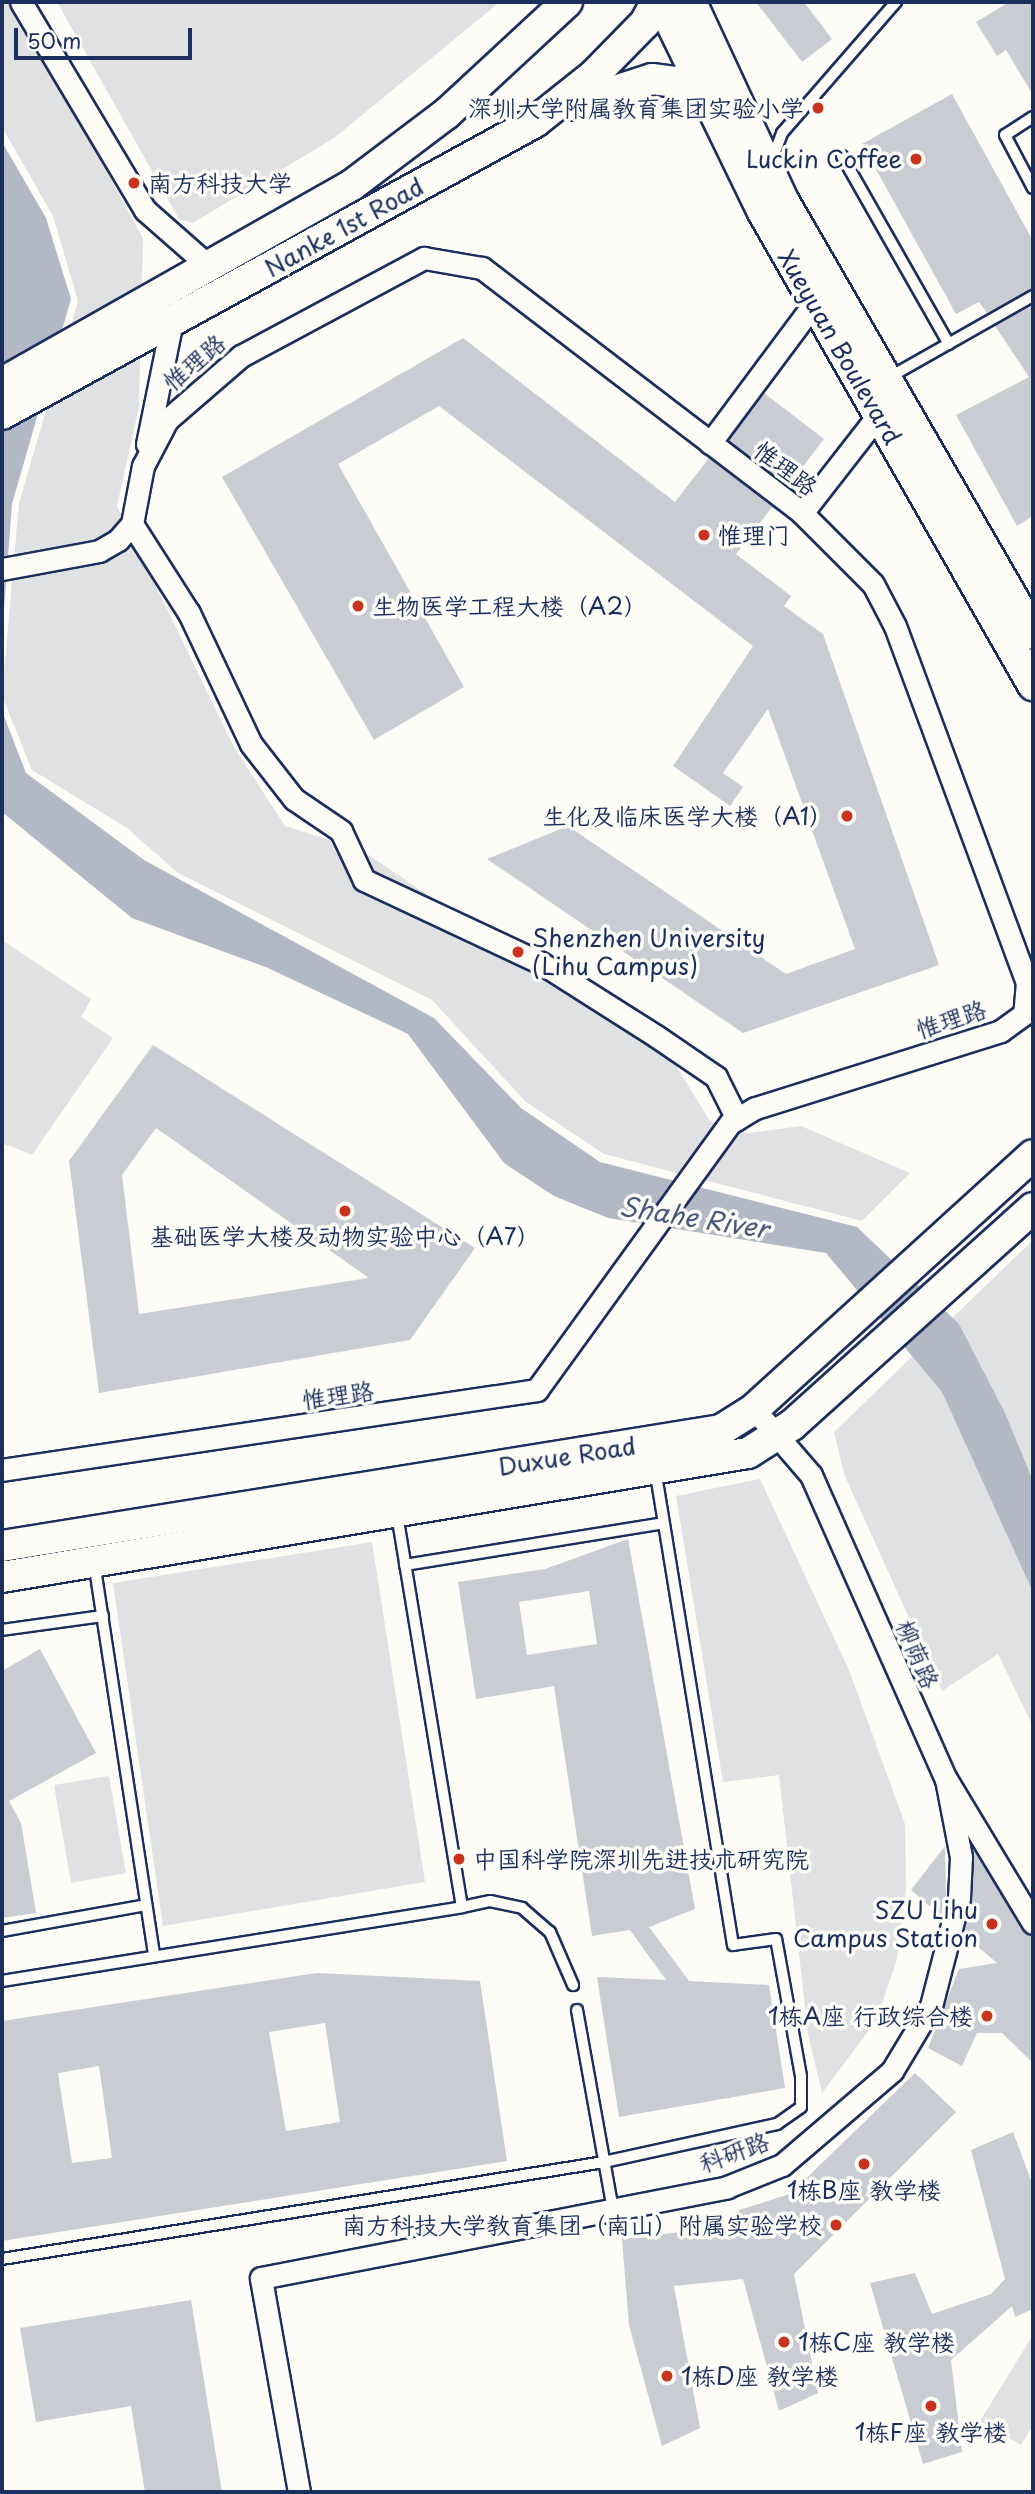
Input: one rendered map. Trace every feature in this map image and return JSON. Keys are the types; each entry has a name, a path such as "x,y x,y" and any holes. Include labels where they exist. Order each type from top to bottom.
{"street":[{"path":"21,2 145,210 211,268"},
{"name":"Nanke 1st Road","path":"2,383 166,314 211,268 400,150 567,2"},
{"name":"Nanke 1st Road","path":"2,414 166,314 515,133 576,92 645,23 659,2"},
{"name":"Xueyuan Boulevard","path":"659,2 708,106 815,302 1033,685"},
{"name":"Xueyuan Boulevard","path":"691,2 768,171 1033,634"},
{"path":"515,133 635,81 675,82 708,106"},
{"name":"惟理路","path":"2,1470 537,1390 625,1274 734,1121 1001,1031 1024,1014 1027,982 895,626 873,584 802,513 709,443 502,278 443,257 401,268 212,375 167,420 143,466 131,524"},
{"path":"709,443 815,302"},
{"path":"143,466 166,314"},
{"path":"802,513 879,414"},
{"path":"2,569 99,551 131,524 189,613 251,744 294,799 341,831 364,880 541,962 656,1036 716,1077 734,1121"},
{"name":"Duxue Road","path":"2,1546 710,1433 754,1409 1033,1155"},
{"name":"Duxue Road","path":"2,1577 748,1453 778,1437 1033,1208"},
{"name":"柳荫路","path":"754,1409 811,1475 946,1779 1033,1923"},
{"name":"科研路","path":"299,2492 261,2278 727,2187 782,2165 892,2071 931,2006 959,1898 961,1857 946,1779"}],"lane":[{"path":"768,171 782,133 896,2"},
{"path":"1033,117 1005,135 1033,188"},
{"path":"749,132 782,133"},
{"path":"842,156 949,344"},
{"path":"886,380 1033,296"},
{"path":"2,2259 604,2162 777,2124 801,2107 801,2076 776,1939 733,1945 655,1470"},
{"path":"397,1512 462,1907"},
{"path":"405,1565 663,1523"},
{"path":"94,1562 154,1954"},
{"path":"2,1630 103,1616"},
{"path":"2,1981 490,1901 522,1908 550,1933 573,1985"},
{"path":"2,1931 146,1905"},
{"path":"577,2010 613,2210"}],"shaded area":[{"path":"2,2 14,2 143,238 139,407 117,506 234,747 285,826 361,850 672,1059 710,1121 748,1133 801,1126 910,1173 862,1221 604,1154 526,1102 432,1000 178,873 127,828 32,770 2,696 19,503 78,301 53,216 2,127"},
{"path":"57,2 500,2 334,138 193,223 179,219"},
{"path":"2,940 91,999 81,1017 113,1038 32,1155 2,1143"},
{"path":"1033,1240 1033,1727 998,1654 942,1691 844,1474 834,1432"},
{"path":"760,1479 849,1670 905,1824 906,1891 897,1959 876,2021 822,2093 808,2034 779,1775 723,1782 676,1496"},
{"path":"372,1542 425,1882 163,1926 113,1583"},
{"path":"109,1776 126,1873 71,1883 54,1785"},
{"path":"1033,2335 1033,2425 1021,2445 980,2421"}],"water":[{"path":"2,142 46,218 71,299 12,504 2,636"},
{"name":"Shahe River","path":"2,711 26,773 144,860 434,1018 521,1108 600,1162 857,1227 959,1324 1005,1413 1033,1481 1033,1592 942,1392 826,1253 608,1218 554,1196 504,1163 408,1034 268,968 132,918 2,812"}],"building":[{"path":"756,2 804,2 832,39 802,62"},
{"path":"1009,2 1033,2 1033,95 1006,50 997,56 976,22"},
{"path":"952,94 1033,241 1033,288 987,313 979,302 956,314 862,144"},
{"path":"1033,305 1033,516 1017,526 956,415 1029,377 995,326"},
{"path":"463,338 675,502 709,458 772,507 736,554 791,596 784,606 823,634 939,965 743,1033 487,859 568,826 786,974 855,949 768,709 723,773 743,787 730,806 673,766 753,646 439,406 338,464 464,687 374,740 222,477"},
{"path":"764,393 824,439 788,486 728,440"},
{"name":"基础医学大楼及动物实验中心（A7）","path":"153,1045 475,1248 410,1340 99,1393 69,1161","holes":["156,1128 369,1278 139,1314 122,1175"]},
{"path":"628,1539 695,1909 649,1927 689,1981 769,1985 785,2088 619,2117 597,1977 666,1980 630,1930 592,1936 554,1686 476,1699 458,1582 545,1569","holes":["589,1591 597,1644 527,1655 519,1602"]},
{"path":"40,1649 96,1753 9,1801 21,1823 36,1913 2,1918 2,1671"},
{"path":"945,1846 946,1896 941,1916 911,1890"},
{"path":"973,1849 1022,1930 1033,1936 1033,2063 1002,2033 977,2033 962,2066 928,2048 959,1969 997,1963 963,1934 972,1899"},
{"path":"317,1973 480,1981 507,2161 2,2241 2,2021","holes":["325,2023 340,2122 286,2131 269,2032","99,2066 112,2158 72,2163 58,2073"]},
{"path":"915,2073 956,2112 794,2274 818,2393 779,2411 743,2279 674,2286 700,2428 662,2446 629,2325 622,2239 740,2225 739,2210 790,2194"},
{"path":"1013,2132 1033,2186 1033,2309 1015,2317 1012,2306 951,2360 962,2452 923,2464 870,2283 915,2273 932,2314 991,2294 1005,2279 971,2150"},
{"path":"191,2300 222,2492 145,2492 131,2406 36,2422 20,2328"}],"place":[{"name":"深圳大学附属教育集团实验小学","path":"818,108"},
{"name":"Luckin Coffee","path":"916,159"},
{"name":"南方科技大学","path":"134,183"},
{"name":"惟理门","path":"704,535"},
{"name":"生物医学工程大楼（A2）","path":"358,606"},
{"name":"生化及临床医学大楼（A1）","path":"847,816"},
{"name":"Shenzhen University (Lihu Campus)","path":"518,952"},
{"name":"基础医学大楼及动物实验中心（A7）","path":"345,1211"},
{"name":"中国科学院深圳先进技术研究院","path":"459,1859"},
{"name":"SZU Lihu Campus Station","path":"992,1924"},
{"name":"1栋A座 行政综合楼","path":"987,2016"},
{"name":"1栋B座 教学楼","path":"864,2164"},
{"name":"南方科技大学教育集团（南山）附属实验学校","path":"836,2225"},
{"name":"1栋C座 教学楼","path":"784,2342"},
{"name":"1栋D座 教学楼","path":"667,2376"},
{"name":"1栋F座 教学楼","path":"931,2406"}]}
